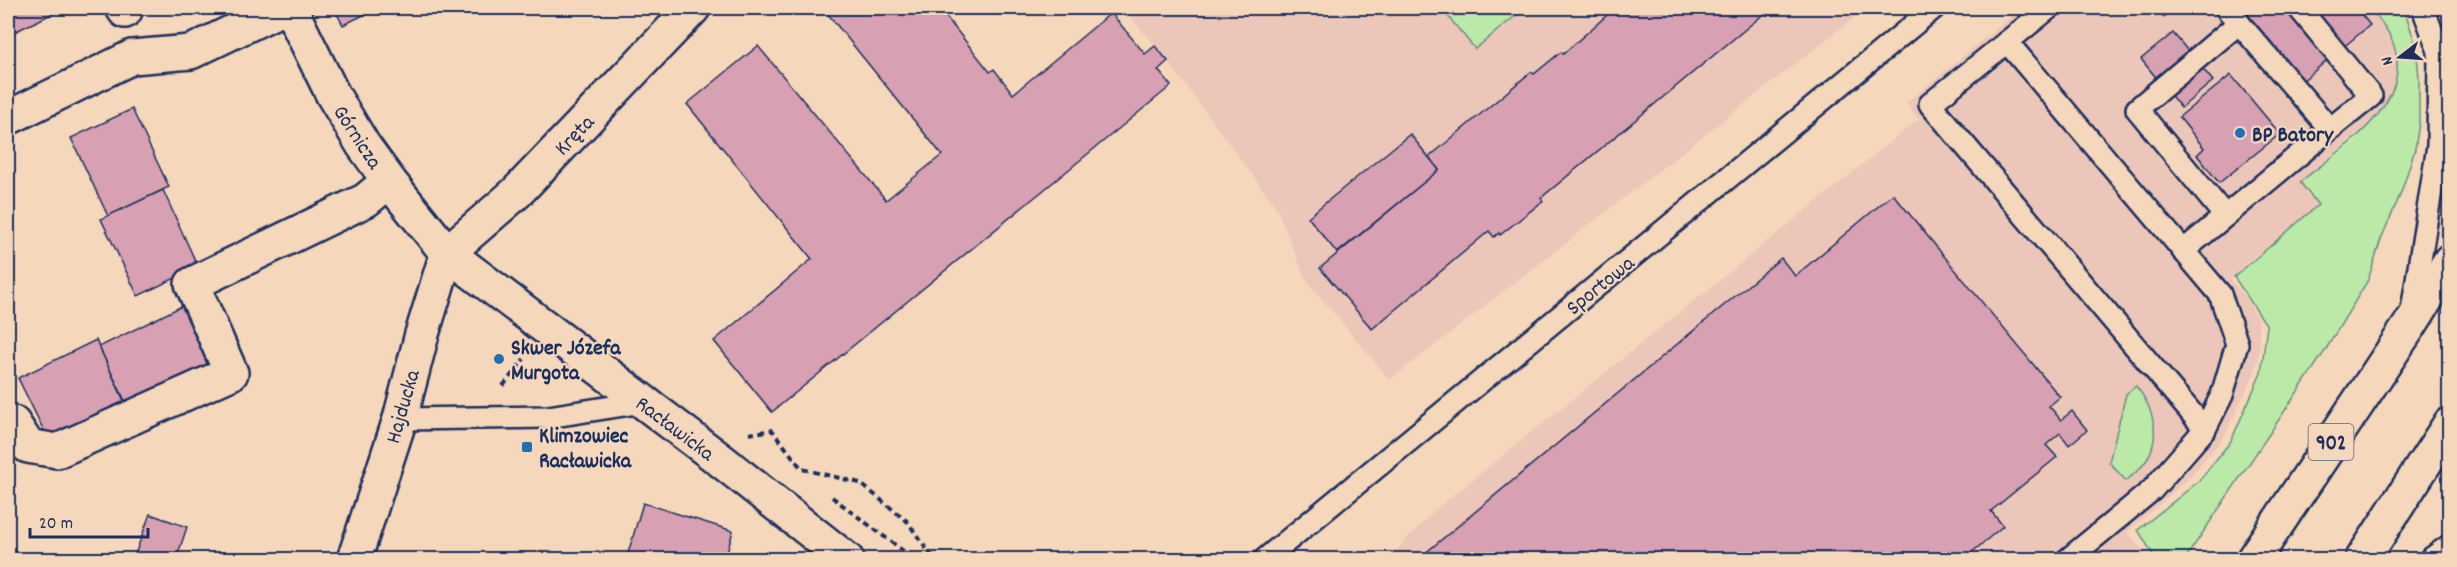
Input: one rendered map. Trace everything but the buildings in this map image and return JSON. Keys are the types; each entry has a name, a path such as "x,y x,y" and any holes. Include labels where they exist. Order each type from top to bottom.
{"street":[{"path":"8,118 132,57 191,52 282,8"},
{"name":"Górnicza","path":"290,8 333,95 389,181 447,253"},
{"name":"Kręta","path":"447,253 516,193 693,8"},
{"path":"9,420 28,446 57,451 231,373 192,284 366,200 389,181"},
{"name":"Racławicka","path":"447,253 644,402 846,560"},
{"name":"Hajducka","path":"354,560 400,419 422,334 447,253"},
{"name":"902","path":"2253,560 2410,325 2450,261"},
{"path":"2362,560 2450,424"}],"lane":[{"name":"Sportowa","path":"1264,560 1934,8"},
{"path":"2049,8 1930,104 2205,429"},
{"path":"2183,251 2371,96 2300,8"},
{"path":"2410,325 2438,146 2439,51 2423,8"},
{"path":"2224,216 2137,109 2233,15 2331,129"},
{"path":"2007,42 2220,294 2237,344 2222,395 2205,429 2152,490 2067,560"},
{"path":"400,419 548,417 644,402"},
{"path":"2428,560 2450,545"}],"path":[{"path":"501,388 525,357 532,352"},
{"path":"744,435 772,430 802,469 860,483 907,521 930,554 938,560"}],"shaded area":[{"path":"1123,8 1867,8 1390,380 1306,280 1276,207 1168,61"},
{"path":"2022,8 2369,8 2391,36 2396,52 2397,76 2393,91 2377,117 2300,182 2318,205 2252,259 2231,280 2248,301 2258,319 2260,349 2255,372 2224,437 2188,479 2127,532 2146,554 2140,559 1387,560 1434,511 1919,119 1906,103"}],"green space":[{"path":"1441,8 1525,8 1475,49"},
{"path":"2369,8 2404,8 2416,46 2419,123 2415,149 2401,193 2381,239 2368,280 2323,354 2185,559 2150,559 2154,556 2138,530 2199,481 2231,441 2261,373 2267,326 2234,277 2318,205 2300,182 2355,138 2372,121 2386,103 2395,83 2397,61 2391,38"},
{"path":"2136,386 2148,404 2154,424 2153,445 2141,467 2126,481 2109,462 2126,394"}],"place":[{"name":"BP Batory","path":"2240,133"},
{"name":"Skwer Józefa Murgota","path":"499,359"},
{"name":"Klimzowiec Racławicka","path":"527,447"}]}
